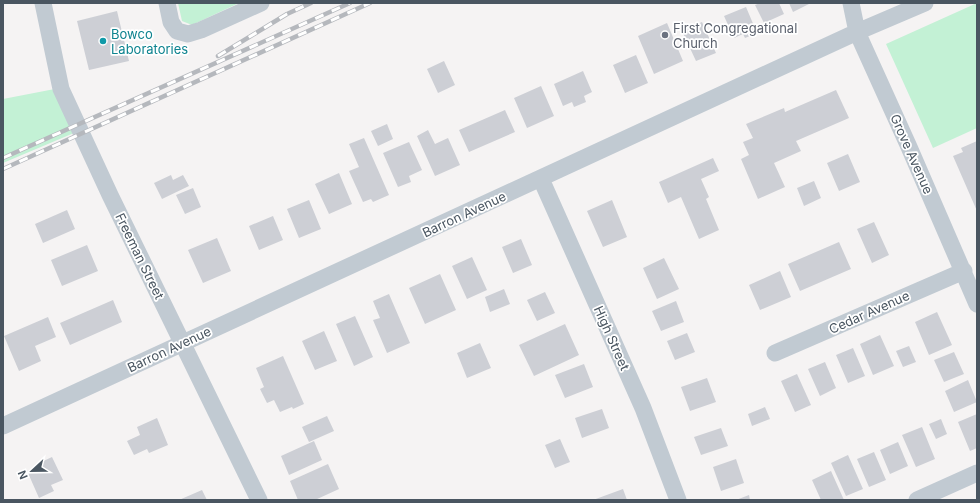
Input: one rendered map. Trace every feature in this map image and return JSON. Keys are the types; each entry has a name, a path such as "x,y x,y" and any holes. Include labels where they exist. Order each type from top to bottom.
{"street":[{"name":"Freeman Street","path":"43,3 61,89 110,195 259,500"},
{"path":"167,3 171,22 177,31 188,34 201,30 261,3"},
{"name":"Grove Avenue","path":"851,3 857,32 964,271 977,304"},
{"name":"Barron Avenue","path":"3,426 542,179 857,32 925,3"},
{"name":"High Street","path":"542,179 643,408 678,500"},
{"name":"Cedar Avenue","path":"775,353 964,271"},
{"path":"917,500 977,474"}],"green space":[{"path":"178,3 239,3 192,25 182,21"},
{"path":"977,3 977,128 933,148 886,44"},
{"path":"65,87 81,130 3,163 3,99"}],"building":[{"path":"760,3 779,3 784,14 764,23 755,5"},
{"path":"789,3 811,3 793,12"},
{"path":"746,7 757,33 745,38 743,34 734,38 724,16"},
{"name":"Bowco Laboratories","path":"117,11 129,61 89,70 77,21"},
{"path":"702,22 716,53 696,61 682,31"},
{"path":"667,23 683,61 654,74 638,36"},
{"path":"636,55 648,83 625,93 613,65"},
{"path":"444,61 455,85 438,93 427,69"},
{"path":"583,71 592,92 584,96 586,102 574,107 572,102 563,106 554,84"},
{"path":"541,86 554,116 527,128 514,98"},
{"path":"836,90 849,118 796,141 801,151 774,163 785,187 758,199 741,159 749,155 743,142 753,138 746,124 784,108 785,112"},
{"path":"505,110 515,132 469,152 459,130"},
{"path":"387,124 393,139 378,146 371,131"},
{"path":"428,130 435,144 448,138 460,165 435,176 417,136"},
{"path":"364,138 389,195 373,202 371,199 363,202 349,171 359,167 349,144"},
{"path":"977,141 977,211 953,156 963,152 961,148"},
{"path":"409,142 422,170 409,176 411,182 398,187 383,153"},
{"path":"848,154 860,182 839,191 827,163"},
{"path":"713,158 719,171 701,179 709,197 706,199 719,230 699,239 681,197 668,203 659,182"},
{"path":"339,173 352,204 329,214 315,184"},
{"path":"171,175 173,180 183,175 189,186 162,199 154,183"},
{"path":"814,181 821,198 804,206 797,188"},
{"path":"193,188 201,207 185,214 176,195"},
{"path":"309,200 321,229 299,238 287,209"},
{"path":"612,200 627,237 603,247 587,211"},
{"path":"67,210 75,229 43,243 35,224"},
{"path":"273,216 283,240 259,250 249,226"},
{"path":"874,222 889,255 872,263 857,229"},
{"path":"217,238 231,271 203,283 188,250"},
{"path":"521,239 532,265 513,273 502,247"},
{"path":"839,242 851,269 800,291 788,264"},
{"path":"87,245 98,271 62,286 51,260"},
{"path":"472,257 487,290 467,299 452,266"},
{"path":"664,258 679,289 657,299 643,268"},
{"path":"780,271 791,297 760,310 749,285"},
{"path":"440,274 456,310 425,324 409,288"},
{"path":"504,289 510,304 490,312 485,297"},
{"path":"545,292 555,313 537,321 527,300"},
{"path":"389,294 410,343 387,353 373,320 380,318 373,301"},
{"path":"113,300 122,322 70,345 60,323"},
{"path":"676,301 684,322 661,331 652,311"},
{"path":"937,312 952,345 929,355 915,322"},
{"path":"355,316 373,357 354,366 336,324"},
{"path":"48,317 56,337 35,346 41,361 19,371 4,336"},
{"path":"565,324 579,355 534,376 519,345"},
{"path":"324,331 337,361 315,370 302,341"},
{"path":"687,333 695,352 675,360 667,341"},
{"path":"880,335 894,366 873,375 860,344"},
{"path":"480,343 491,368 467,378 457,353"},
{"path":"909,346 916,362 903,367 896,351"},
{"path":"853,348 865,376 848,383 836,355"},
{"path":"954,352 964,374 944,382 934,360"},
{"path":"283,356 304,404 293,409 292,407 280,412 274,400 267,403 260,389 264,387 256,368"},
{"path":"825,362 836,388 820,396 808,369"},
{"path":"584,364 593,387 565,398 555,375"},
{"path":"797,374 811,405 795,412 781,381"},
{"path":"707,378 716,402 690,411 681,387"},
{"path":"968,380 977,402 954,412 945,391"},
{"path":"765,407 770,419 752,426 748,414"},
{"path":"602,409 609,428 582,438 575,418"},
{"path":"977,414 977,448 970,451 958,422"},
{"path":"327,416 334,431 309,442 302,427"},
{"path":"157,418 168,445 149,453 147,449 134,455 127,441 140,435 137,427"},
{"path":"941,419 947,434 936,439 929,424"},
{"path":"922,427 935,459 916,467 902,435"},
{"path":"721,428 728,446 701,455 694,437"},
{"path":"560,439 570,462 555,468 545,445"},
{"path":"314,441 322,460 289,475 281,456"},
{"path":"898,442 908,466 890,474 880,450"},
{"path":"874,452 886,480 869,487 857,459"},
{"path":"848,455 863,489 846,496 831,463"},
{"path":"52,457 63,480 51,485 54,491 39,498 28,473 37,469 35,465"},
{"path":"736,459 744,483 721,491 713,467"},
{"path":"328,464 339,489 315,500 298,500 290,481"},
{"path":"831,471 844,500 821,500 812,480"},
{"path":"623,489 627,500 593,500"},
{"path":"202,490 207,500 179,500"},
{"path":"749,495 750,500 736,500"}],"railway":[{"path":"218,56 287,14 311,3"},
{"path":"3,158 350,3"},
{"path":"3,169 370,3"}],"place":[{"name":"First Congregational Church","path":"665,35"},
{"name":"Bowco Laboratories","path":"103,41"}]}
